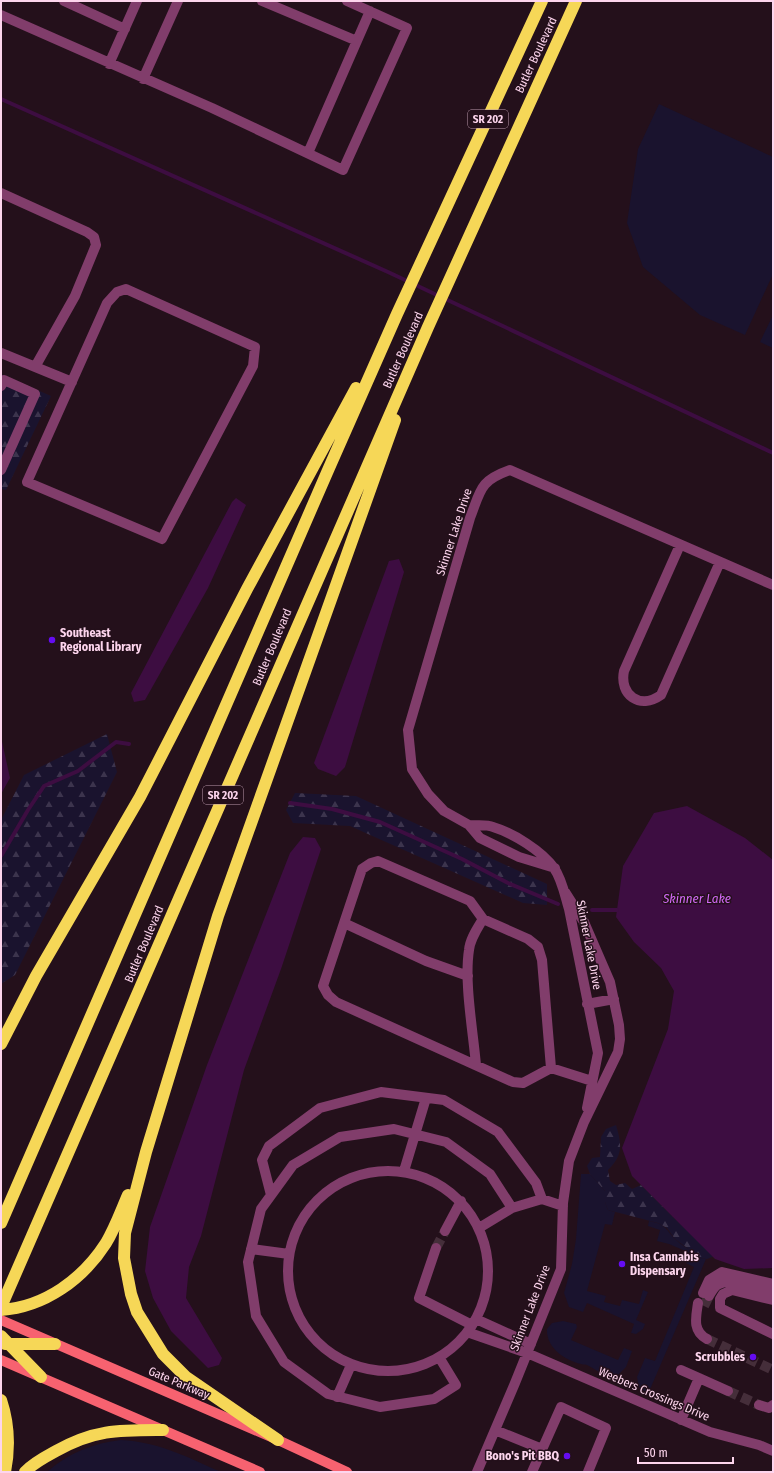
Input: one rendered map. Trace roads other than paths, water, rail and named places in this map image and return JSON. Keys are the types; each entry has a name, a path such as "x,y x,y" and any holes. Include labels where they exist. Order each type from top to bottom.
{"highway":[{"name":"Butler Boulevard","path":"1,1223 397,314 542,1"},
{"name":"Butler Boulevard","path":"1,1308 428,326 576,1"},
{"path":"1,1044 36,976 140,797 247,589 397,314"},
{"path":"278,1440 186,1378 163,1354 137,1312 126,1277 124,1258 125,1233 146,1152 218,916 428,326"},
{"path":"1,1308 22,1306 42,1300 62,1289 79,1276 94,1260 110,1235 146,1152"},
{"path":"3,1341 55,1344"},
{"path":"3,1341 41,1377"},
{"path":"1,1400 8,1427 5,1472"},
{"path":"25,1472 42,1458 81,1438 112,1430 163,1430"}],"main road":[{"name":"Gate Parkway","path":"1,1320 278,1440 347,1472"},
{"path":"1,1360 260,1472"}],"street":[{"path":"64,1 125,29"},
{"path":"109,64 137,1"},
{"path":"143,79 178,1"},
{"path":"262,1 357,41"},
{"path":"1,16 343,170 407,28 348,1"},
{"path":"308,153 370,11"},
{"path":"1,193 87,232 94,237 96,245 75,296 35,367"},
{"path":"126,289 255,347 253,366 162,539 27,482 72,382 107,303 117,292 126,289"},
{"path":"1,353 72,382"},
{"path":"1,386 4,380 35,394 1,470"},
{"name":"Skinner Lake Drive","path":"555,868 519,857 480,838 469,825 444,811 428,794 412,769 408,730 470,518 483,486 493,476 510,470 773,585"},
{"path":"680,545 624,670 623,685 626,691 633,698 649,701 661,695 720,562"},
{"name":"Skinner Lake Drive","path":"469,825 493,826 531,845 555,868 564,892 598,1053 584,1122"},
{"path":"551,1068 542,960 538,947 528,939 483,920 470,901 378,861 362,869 323,986 328,995 336,1002 513,1082 524,1083 551,1068 592,1081"},
{"name":"Skinner Lake Drive","path":"476,1472 495,1430 561,1269 563,1206 570,1161 584,1122 618,1052 619,1025 610,982 584,922 564,892"},
{"path":"476,1065 468,976 469,950 473,937 483,920"},
{"path":"344,923 426,961 468,976"},
{"name":"Skinner Lake Drive","path":"587,1004 614,999"},
{"path":"271,1195 262,1160 269,1146 320,1108 381,1092 444,1100 498,1132 536,1183 542,1199"},
{"path":"404,1171 426,1098"},
{"path":"439,1357 456,1384 434,1399 380,1407 328,1394 284,1362 256,1316 248,1262 261,1209 293,1165 340,1137 394,1128 446,1142 490,1174 512,1208"},
{"path":"373,1171 404,1171 435,1181 461,1201 479,1228 487,1250 488,1274 485,1297 472,1325 455,1346 439,1357 411,1369 381,1371 351,1365 327,1351 308,1332 295,1308 288,1282 289,1254 299,1225 317,1199 343,1181 373,1171"},
{"path":"479,1228 512,1208 542,1199 563,1206"},
{"path":"445,1231 461,1201"},
{"path":"436,1248 419,1298 472,1325 529,1348"},
{"path":"251,1249 289,1254"},
{"path":"773,1284 722,1272 709,1280 706,1295 719,1283 729,1281 773,1292"},
{"path":"773,1300 732,1290 723,1294 719,1304 720,1308 773,1334"},
{"path":"701,1304 697,1314 696,1327 702,1336 707,1339"},
{"path":"472,1325 529,1348"},
{"name":"Weebers Crossings Drive","path":"529,1348 681,1420 710,1432 759,1445 773,1452"},
{"path":"337,1397 351,1365"},
{"path":"681,1370 728,1391"},
{"path":"681,1420 699,1378"},
{"path":"759,1405 769,1408 773,1405"},
{"path":"532,1472 560,1407 606,1428 588,1472"},
{"path":"495,1430 542,1449"},
{"path":"537,1472 552,1438 551,1430"},
{"path":"583,1472 595,1442 602,1438"}],"water":[{"path":"236,498 246,505 208,588 145,700 134,702 131,693 232,502"},
{"path":"399,559 404,572 345,767 336,776 318,769 314,763 389,561"},
{"path":"1,737 10,778 1,794"},
{"name":"Skinner Lake","path":"687,806 745,838 773,860 773,1268 744,1269 715,1259 632,1176 622,1148 668,1029 674,991 661,968 634,942 616,917 623,866 654,813"},
{"path":"303,837 315,838 321,849 281,969 244,1070 201,1236 189,1267 186,1298 222,1358 219,1365 208,1368 171,1331 153,1298 145,1271 150,1227 207,1065 290,853"}],"waterway":[{"path":"1,99 388,272 773,453"},
{"path":"1,856 44,786 78,771 116,742 129,744"},
{"path":"290,803 332,809 380,822 462,859 508,883 558,904"},
{"path":"592,910 617,910"}],"tunnel":[{"path":"436,1248 445,1231"},
{"path":"704,1306 709,1296"},
{"path":"707,1339 773,1370"},
{"path":"728,1391 759,1405"}],"place":[{"name":"Southeast Regional Library","path":"52,640"},
{"name":"Insa Cannabis Dispensary","path":"622,1264"},
{"name":"Scrubbles","path":"753,1357"},
{"name":"Bono's Pit BBQ","path":"567,1456"}]}
